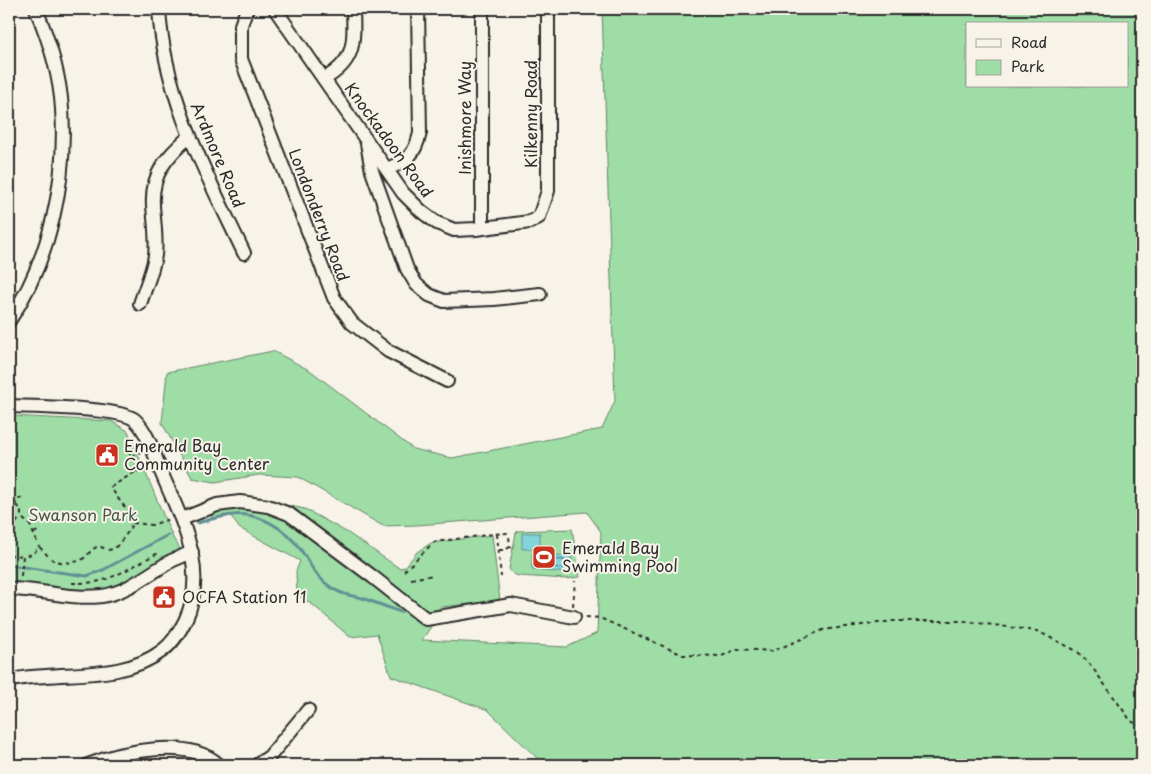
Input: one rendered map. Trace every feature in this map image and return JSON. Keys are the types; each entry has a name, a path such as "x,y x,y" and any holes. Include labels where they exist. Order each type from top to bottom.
{"street":[{"path":"9,321 34,275 46,242 57,200 62,156 62,108 54,64 36,9"},
{"name":"Ardmore Road","path":"159,9 160,31 167,70 189,136 244,253"},
{"name":"Londonderry Road","path":"247,9 240,25 241,59 334,298 352,323 388,350 447,381"},
{"name":"Knockadoon Road","path":"275,9 403,193 421,211 437,223 454,230 519,225 539,217"},
{"path":"324,79 335,73 344,64 352,50 354,35 353,9"},
{"path":"387,169 399,164 409,156 417,147 420,133 418,9"},
{"name":"Inishmore Way","path":"482,9 482,228"},
{"name":"Kilkenny Road","path":"539,217 548,192 548,9"},
{"path":"140,304 155,256 156,236 153,202 156,178 162,163 189,136"},
{"path":"367,140 372,171 407,270 416,284 428,295 444,301 494,299 540,294"},
{"path":"388,212 390,194 397,183"},
{"path":"9,406 114,411 134,419 146,433 177,521 192,552 196,576 189,612 177,636 165,650 148,661 116,671 42,676 9,681"},
{"path":"177,521 217,505 240,502 268,506 289,514 426,619 511,605 572,616"},
{"path":"9,589 61,595 103,596 118,591 173,560 192,552"},
{"path":"257,765 269,757 308,710"},
{"path":"88,765 125,754 180,749 196,753 219,765"}],"path":[{"path":"21,517 30,525 39,547 52,559 63,562 80,561 94,548 99,546 108,550 114,549 133,523 132,515 116,497 111,487 135,472 135,460 126,448"},
{"path":"15,506 16,501 24,496"},
{"path":"9,507 15,506 21,511 21,517 14,525 9,527"},
{"path":"133,523 152,525 170,519 177,521"},
{"path":"34,533 41,528"},
{"path":"496,534 501,577"},
{"path":"404,572 434,542 508,534 512,547 499,550"},
{"path":"9,555 23,556 33,554 39,547"},
{"path":"61,595 65,582 98,582 118,575 137,563 163,551"},
{"path":"21,575 23,556"},
{"path":"411,579 433,576"},
{"path":"575,581 572,616 600,618 683,655 722,656 737,649 773,651 823,630 893,621 964,622 1037,631 1076,651 1089,663 1131,721 1142,726"}],"green space":[{"path":"602,9 1142,9 1142,765 544,765 488,710 391,676 377,634 350,637 313,605 297,595 296,571 300,561 239,528 231,516 211,520 214,505 266,501 305,509 348,533 399,568 405,567 417,552 431,543 492,535 500,601 440,607 440,613 422,640 567,647 597,633 601,532 587,512 383,526 298,477 259,475 215,482 192,478 162,423 167,372 273,351 311,371 413,449 452,458 602,429 615,401"},
{"name":"Swanson Park","path":"9,416 111,421 128,431 173,538 181,550 138,578 103,592 9,586"},
{"name":"Emerald Bay Swimming Pool","path":"572,529 580,577 567,579 519,576 513,574 509,569 518,531"}],"water":[{"path":"522,533 540,533 540,548 522,549"},
{"path":"532,553 568,556 568,553 572,554 571,573 532,570"}],"waterway":[{"path":"198,523 232,515 252,516 271,523 295,542 318,576 326,584 341,593 363,598 401,612"},
{"path":"9,565 87,576 103,570 168,535"}],"place":[{"name":"Emerald Bay Community Center","path":"107,455"},
{"name":"Emerald Bay Swimming Pool","path":"544,557"},
{"name":"OCFA Station 11","path":"164,597"}]}
